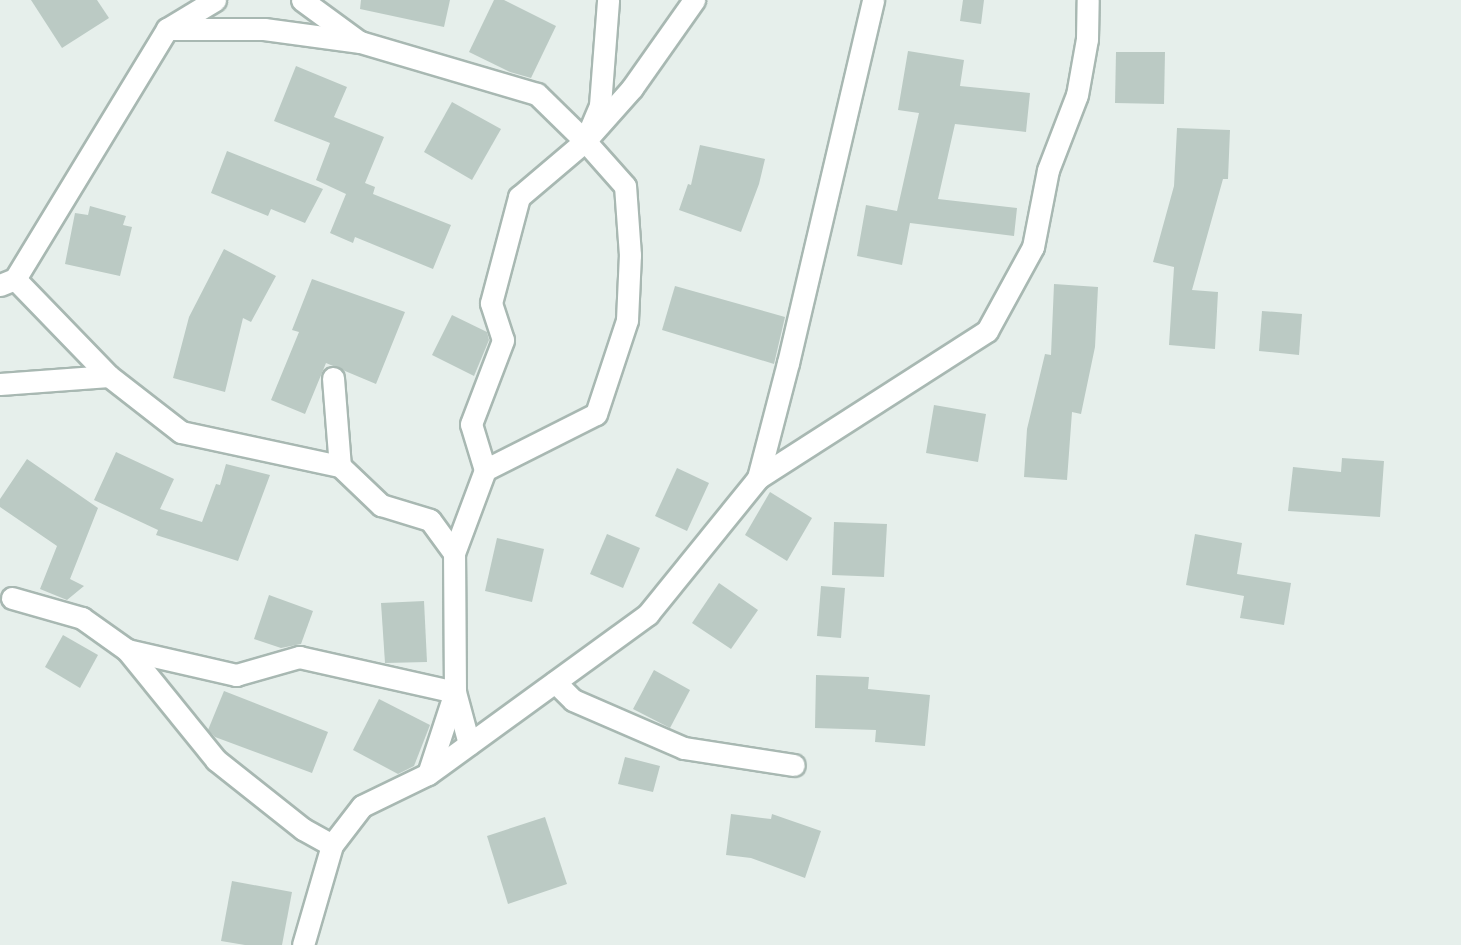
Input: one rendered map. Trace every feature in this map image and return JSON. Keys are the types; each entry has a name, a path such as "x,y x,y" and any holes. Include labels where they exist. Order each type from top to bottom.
{"street":[{"path":"215,0 167,29 8,282 109,376 181,432 340,466 381,505 430,520 454,554"},
{"path":"302,0 360,42"},
{"path":"585,141 600,105 608,0"},
{"path":"469,744 455,692 454,554 485,470 471,424 503,340 491,303 519,197 585,141 632,88 694,0"},
{"path":"758,478 788,363 873,0"},
{"path":"303,945 332,845 362,806 429,774 648,614 758,478 987,331 1033,247 1048,170 1077,95 1087,39 1088,0"},
{"path":"167,29 264,29 360,42 537,94 585,141 625,186 630,255 627,320 596,414 485,470"},
{"path":"0,384 109,376"},
{"path":"333,378 340,466"},
{"path":"12,598 82,618 127,650 216,760 303,829 332,845"},
{"path":"127,650 236,675 299,657 455,692"},
{"path":"555,682 573,700 684,748 794,765"},
{"path":"429,774 455,692"}],"building":[{"path":"31,0 97,0 109,18 62,48"},
{"path":"361,0 450,0 444,27 360,9"},
{"path":"494,0 504,0 556,26 531,78 510,72 469,52"},
{"path":"963,0 984,0 981,24 960,21"},
{"path":"908,51 964,60 960,86 1030,93 1026,132 955,124 938,199 1017,208 1014,236 910,223 902,265 857,256 866,205 897,211 919,113 898,110"},
{"path":"1116,52 1165,52 1164,104 1115,103"},
{"path":"296,66 347,87 334,117 384,137 365,183 375,187 373,194 451,225 433,269 355,237 353,243 330,233 346,194 316,180 330,143 274,121"},
{"path":"452,102 501,129 472,180 424,152"},
{"path":"1177,128 1230,130 1228,179 1223,179 1192,290 1218,292 1215,349 1169,345 1174,267 1153,262 1174,186"},
{"path":"700,145 765,159 759,184 741,232 679,210 688,184 691,185"},
{"path":"227,151 323,189 305,223 271,209 268,216 211,193"},
{"path":"90,206 126,216 123,225 132,227 120,276 65,264 75,213 88,215"},
{"path":"224,249 276,276 251,322 243,318 225,392 173,378 189,317"},
{"path":"312,279 405,312 376,384 326,363 305,414 271,400 299,332 292,330"},
{"path":"1054,284 1098,287 1095,347 1081,414 1072,412 1067,480 1024,477 1027,429 1045,354 1051,355"},
{"path":"675,286 785,317 774,364 662,330"},
{"path":"1262,311 1302,314 1299,355 1259,351"},
{"path":"452,315 487,332 489,340 474,376 432,355"},
{"path":"934,405 986,414 978,462 926,453"},
{"path":"116,452 174,479 160,509 202,522 216,484 220,485 226,464 270,475 238,561 156,535 158,530 94,500"},
{"path":"1342,458 1384,461 1380,517 1288,511 1293,467 1341,472"},
{"path":"27,459 98,508 70,579 84,586 67,600 40,589 57,546 0,507 0,499"},
{"path":"677,468 709,483 687,531 655,516"},
{"path":"770,492 812,518 787,561 745,535"},
{"path":"834,522 887,524 884,577 832,575"},
{"path":"607,534 640,548 623,588 590,574"},
{"path":"1195,534 1242,543 1237,574 1291,583 1284,625 1240,618 1244,596 1186,585"},
{"path":"497,538 544,549 532,602 485,591"},
{"path":"719,583 758,610 731,649 692,623"},
{"path":"821,586 845,588 841,638 817,636"},
{"path":"269,595 313,611 301,644 281,648 254,639"},
{"path":"424,601 427,662 385,663 381,603"},
{"path":"63,635 98,655 80,688 45,667"},
{"path":"654,670 690,690 670,728 633,709"},
{"path":"816,675 869,677 868,689 930,695 925,746 875,742 876,730 815,728"},
{"path":"224,691 328,732 312,773 215,737 208,730"},
{"path":"379,699 430,725 414,766 398,774 353,750"},
{"path":"625,757 660,766 653,792 618,784"},
{"path":"731,814 771,819 772,814 821,831 805,878 751,858 726,855"},
{"path":"545,817 567,884 508,904 487,836"},
{"path":"232,881 292,892 282,945 245,945 221,941"}]}
